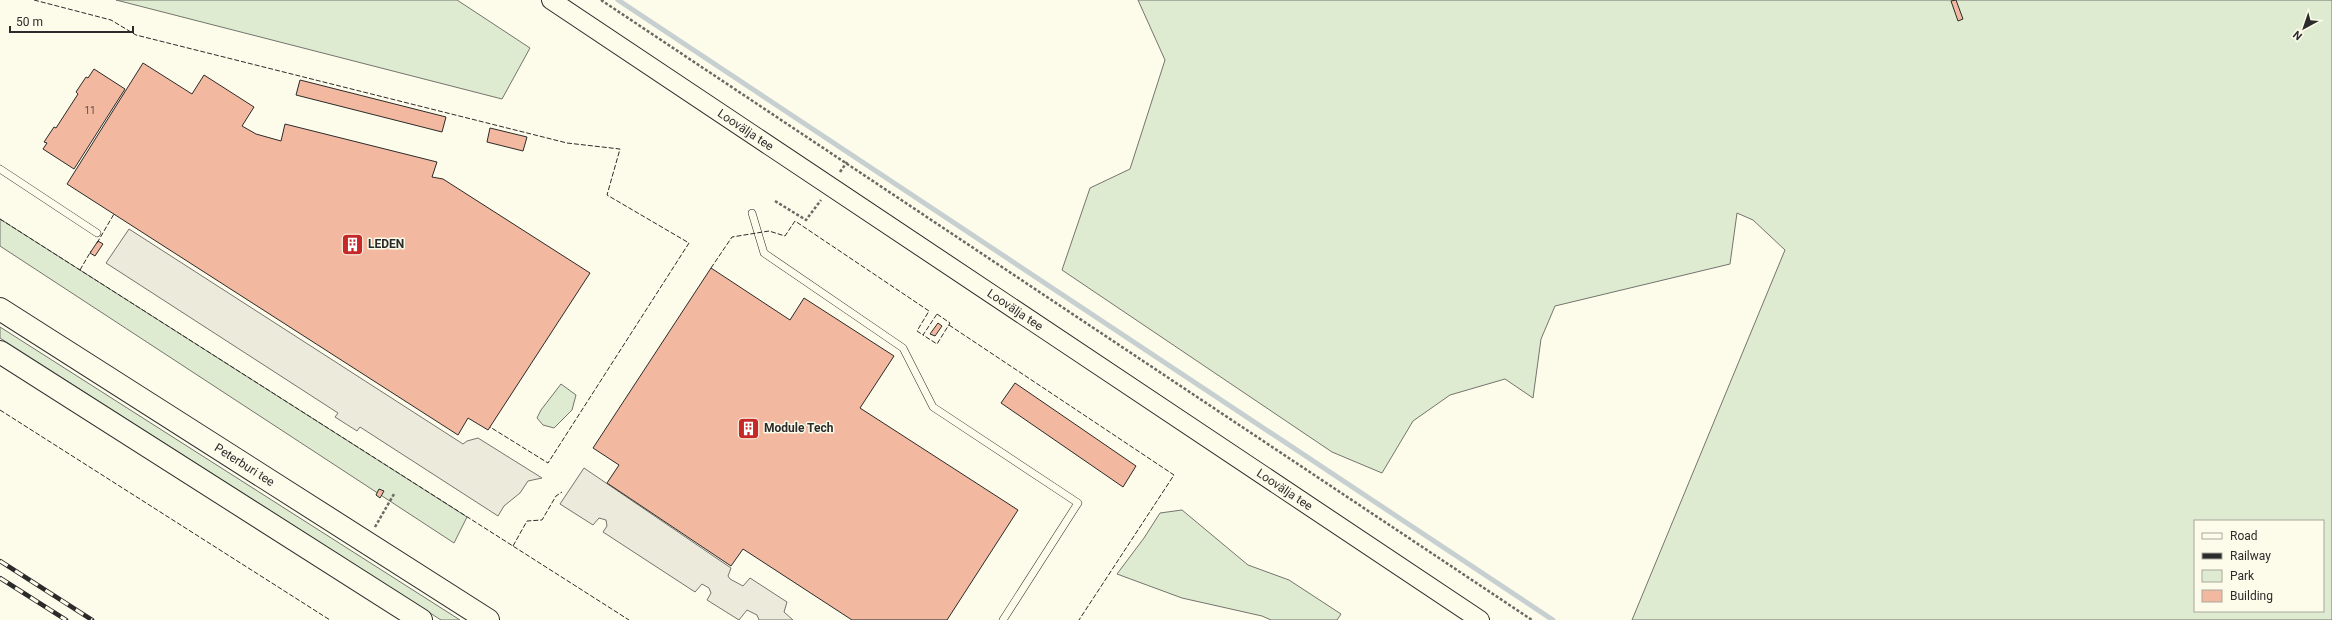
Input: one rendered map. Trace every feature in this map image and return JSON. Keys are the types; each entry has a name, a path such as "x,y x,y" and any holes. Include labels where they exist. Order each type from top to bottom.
{"highway":[{"name":"Peterburi tee","path":"0,309 488,620"},
{"path":"0,352 421,620"}],"street":[{"name":"Loovälja tee","path":"551,0 833,182 1480,620"}],"lane":[{"path":"0,169 97,233"},
{"path":"752,213 764,253 903,348 933,407 1078,503 1003,620"}],"path":[{"path":"601,0 847,162 1532,620"},
{"path":"775,201 806,220 847,162"},
{"path":"365,542 394,494"}],"green space":[{"path":"116,0 457,0 530,48 502,99"},
{"path":"1138,0 2332,0 2332,620 1632,620 1785,250 1753,220 1737,213 1730,264 1555,306 1541,339 1533,398 1505,379 1450,395 1413,421 1382,473 1332,452 1062,270 1090,188 1130,169 1165,60"},
{"path":"0,219 467,517 454,543 0,246"},
{"path":"0,327 460,620 441,620 0,338"},
{"path":"561,384 576,395 572,410 554,428 543,425 537,418 541,410"},
{"path":"1182,510 1248,565 1289,580 1341,614 1337,620 1271,620 1262,616 1182,598 1117,574 1144,538 1160,513"}],"shaded area":[{"path":"129,229 463,444 467,441 478,438 542,478 528,481 520,493 504,506 498,516 360,427 357,431 335,417 338,413 106,263"},
{"path":"584,468 731,568 728,576 730,579 743,586 750,578 787,602 784,612 793,620 759,620 757,615 747,610 739,620 707,600 711,593 709,588 702,584 695,592 603,532 607,526 606,520 599,518 593,525 560,504"}],"building":[{"path":"1956,0 1963,19 1958,21 1951,1"},
{"name":"LEDEN","path":"143,63 192,94 204,75 254,107 242,126 256,134 281,141 285,124 437,162 432,177 443,179 590,273 488,430 468,418 458,435 67,184"},
{"path":"94,69 125,89 74,169 43,149 47,143 44,142 54,127 56,128 78,94 76,92 86,77 88,78"},
{"path":"300,80 446,117 442,132 296,95"},
{"path":"490,128 527,137 523,151 487,142"},
{"path":"98,241 103,244 95,256 90,253"},
{"name":"Module Tech","path":"711,268 790,320 804,298 894,356 860,408 1018,510 947,620 852,620 743,549 731,566 607,483 619,465 593,448"},
{"path":"938,323 942,326 935,336 930,334"},
{"path":"1015,383 1136,466 1123,487 1001,403"},
{"path":"379,489 384,491 380,498 376,495"}],"waterway":[{"path":"618,0 1553,620"}],"railway":[{"path":"0,561 92,620"},
{"path":"0,578 66,620"}],"fence":[{"path":"34,0 111,20 136,35 567,143 620,149 607,195 689,243 548,463 490,427"},
{"path":"97,243 114,214"},
{"path":"0,219 629,620"},
{"path":"711,268 732,237 769,231 785,236 795,221 929,311 917,331 923,335"},
{"path":"80,270 91,251"},
{"path":"937,314 950,323 937,344 923,335 937,314"},
{"path":"949,325 1174,475 1079,620"},
{"path":"0,410 330,620"},
{"path":"513,546 527,521 542,520 556,496 562,492"}],"place":[{"name":"LEDEN","path":"352,244"},
{"name":"Module Tech","path":"749,428"}]}
